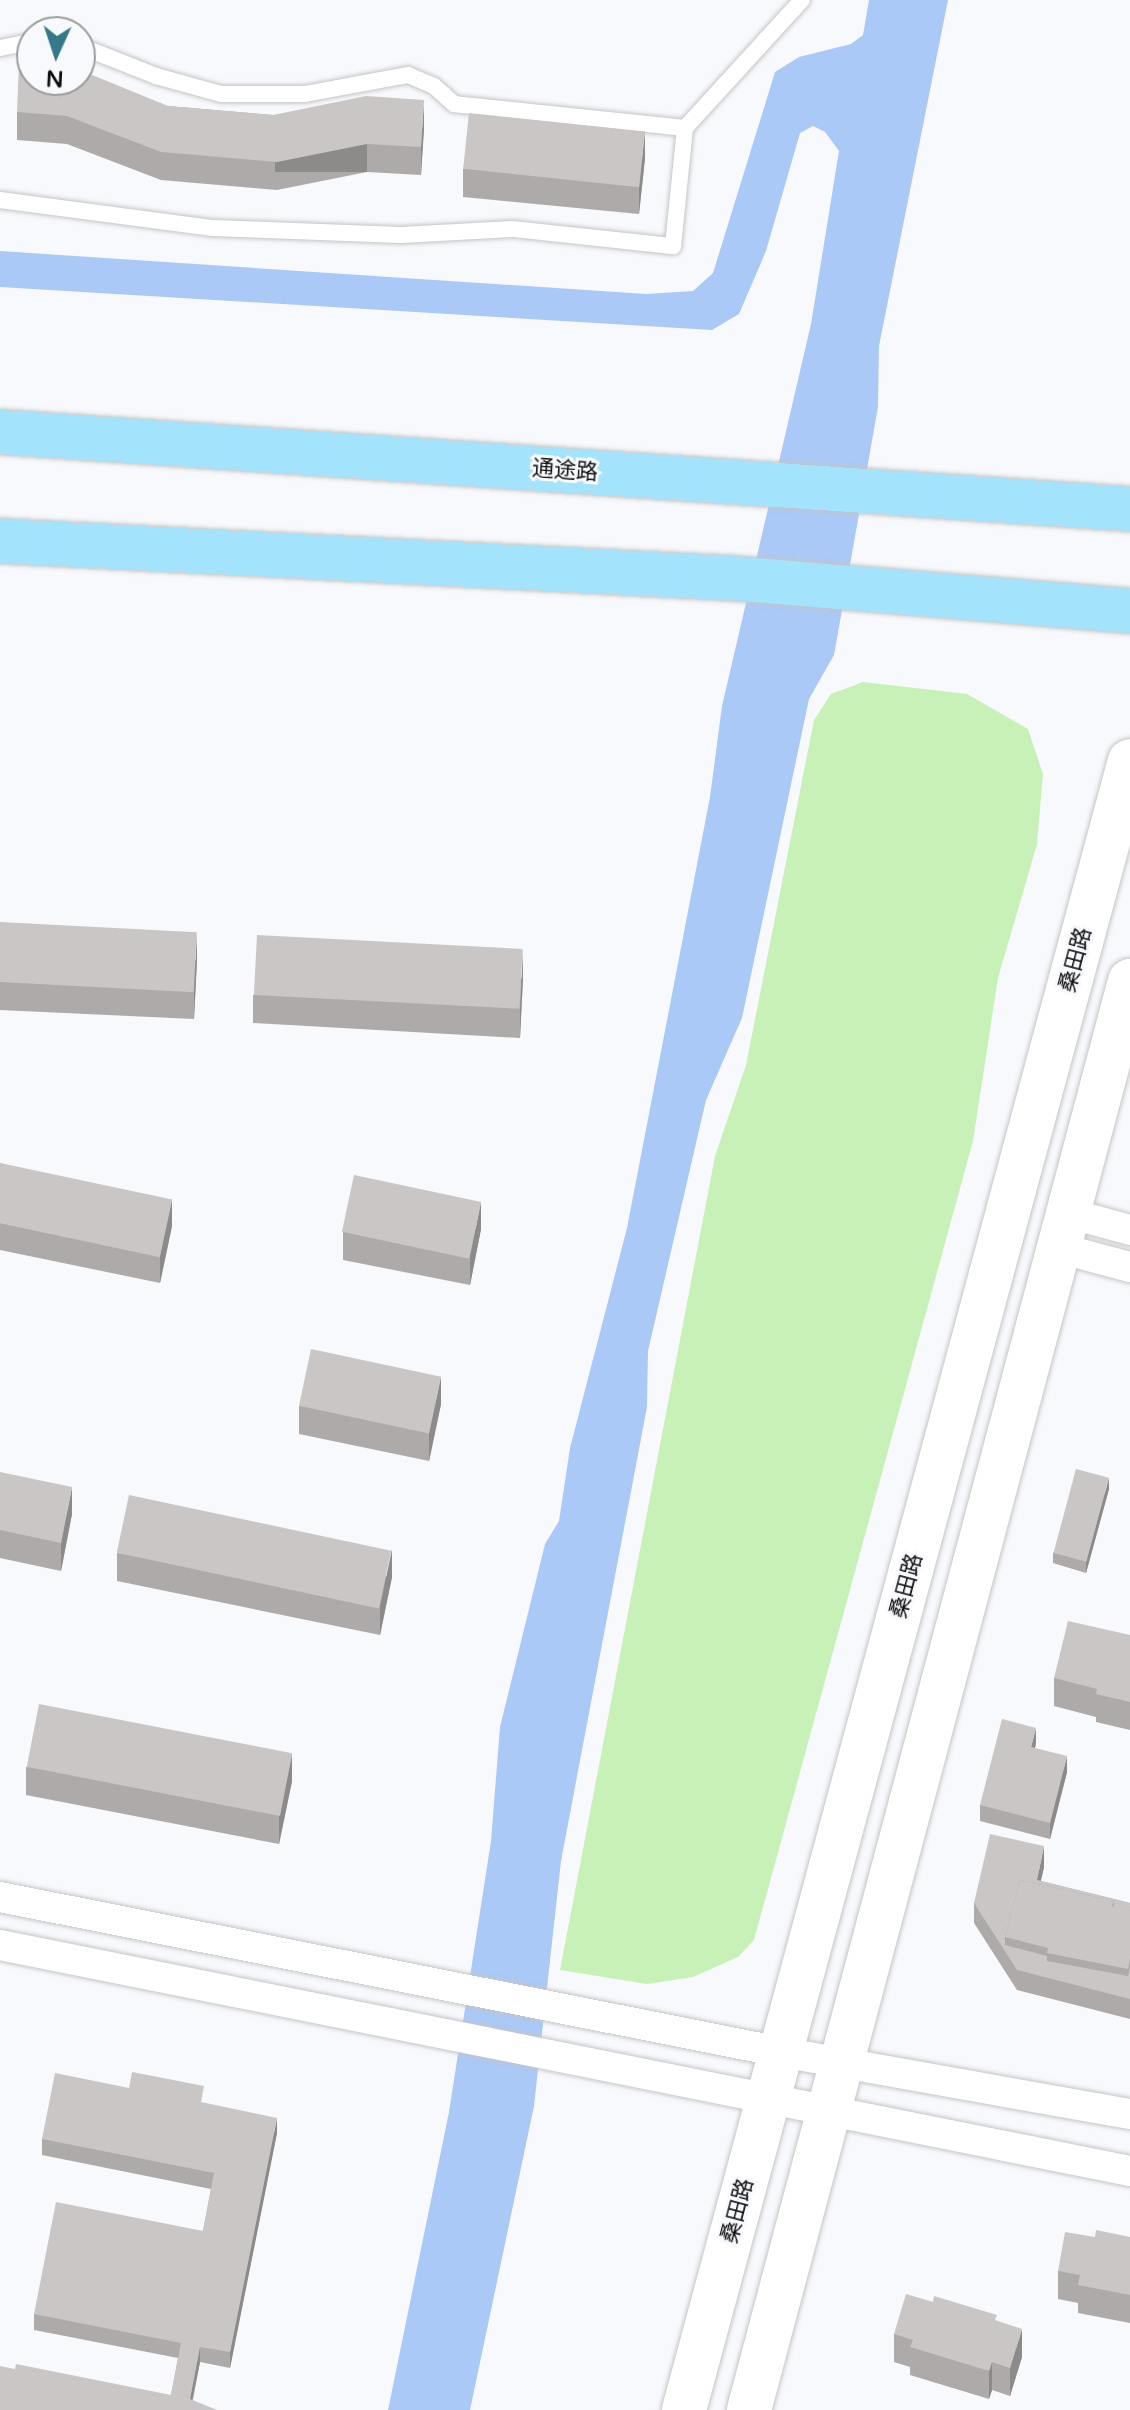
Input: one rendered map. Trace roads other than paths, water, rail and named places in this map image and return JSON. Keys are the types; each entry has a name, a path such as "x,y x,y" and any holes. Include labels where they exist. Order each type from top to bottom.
{"main road":[{"name":"通途路","path":"0,432 1130,509"},
{"path":"0,541 729,578 1130,611"},
{"name":"桑田路","path":"684,2410 1130,761"},
{"path":"749,2410 1130,981"}],"street":[{"path":"1064,1231 1130,1230"},
{"path":"1064,1231 1130,1267"},
{"path":"0,1897 781,2052 1130,2114"},
{"path":"0,1945 1130,2171"}],"lane":[{"path":"0,200 213,228 401,235 513,229 673,246 685,128 802,0"},
{"path":"96,52 156,76 221,94 305,94 408,75 434,86 454,104 685,128"}],"water":[{"path":"869,0 948,0 879,346 878,407 834,655 809,699 742,1018 706,1100 648,1351 647,1407 561,1861 534,2106 470,2410 388,2410 449,2112 491,1841 500,1727 545,1544 559,1521 570,1448 627,1228 710,797 722,706 811,324 839,151 825,132 813,126 800,133 766,251 739,314 712,330 0,287 0,251 646,294 693,291 713,273 775,72 799,57 851,44 863,35"}]}
